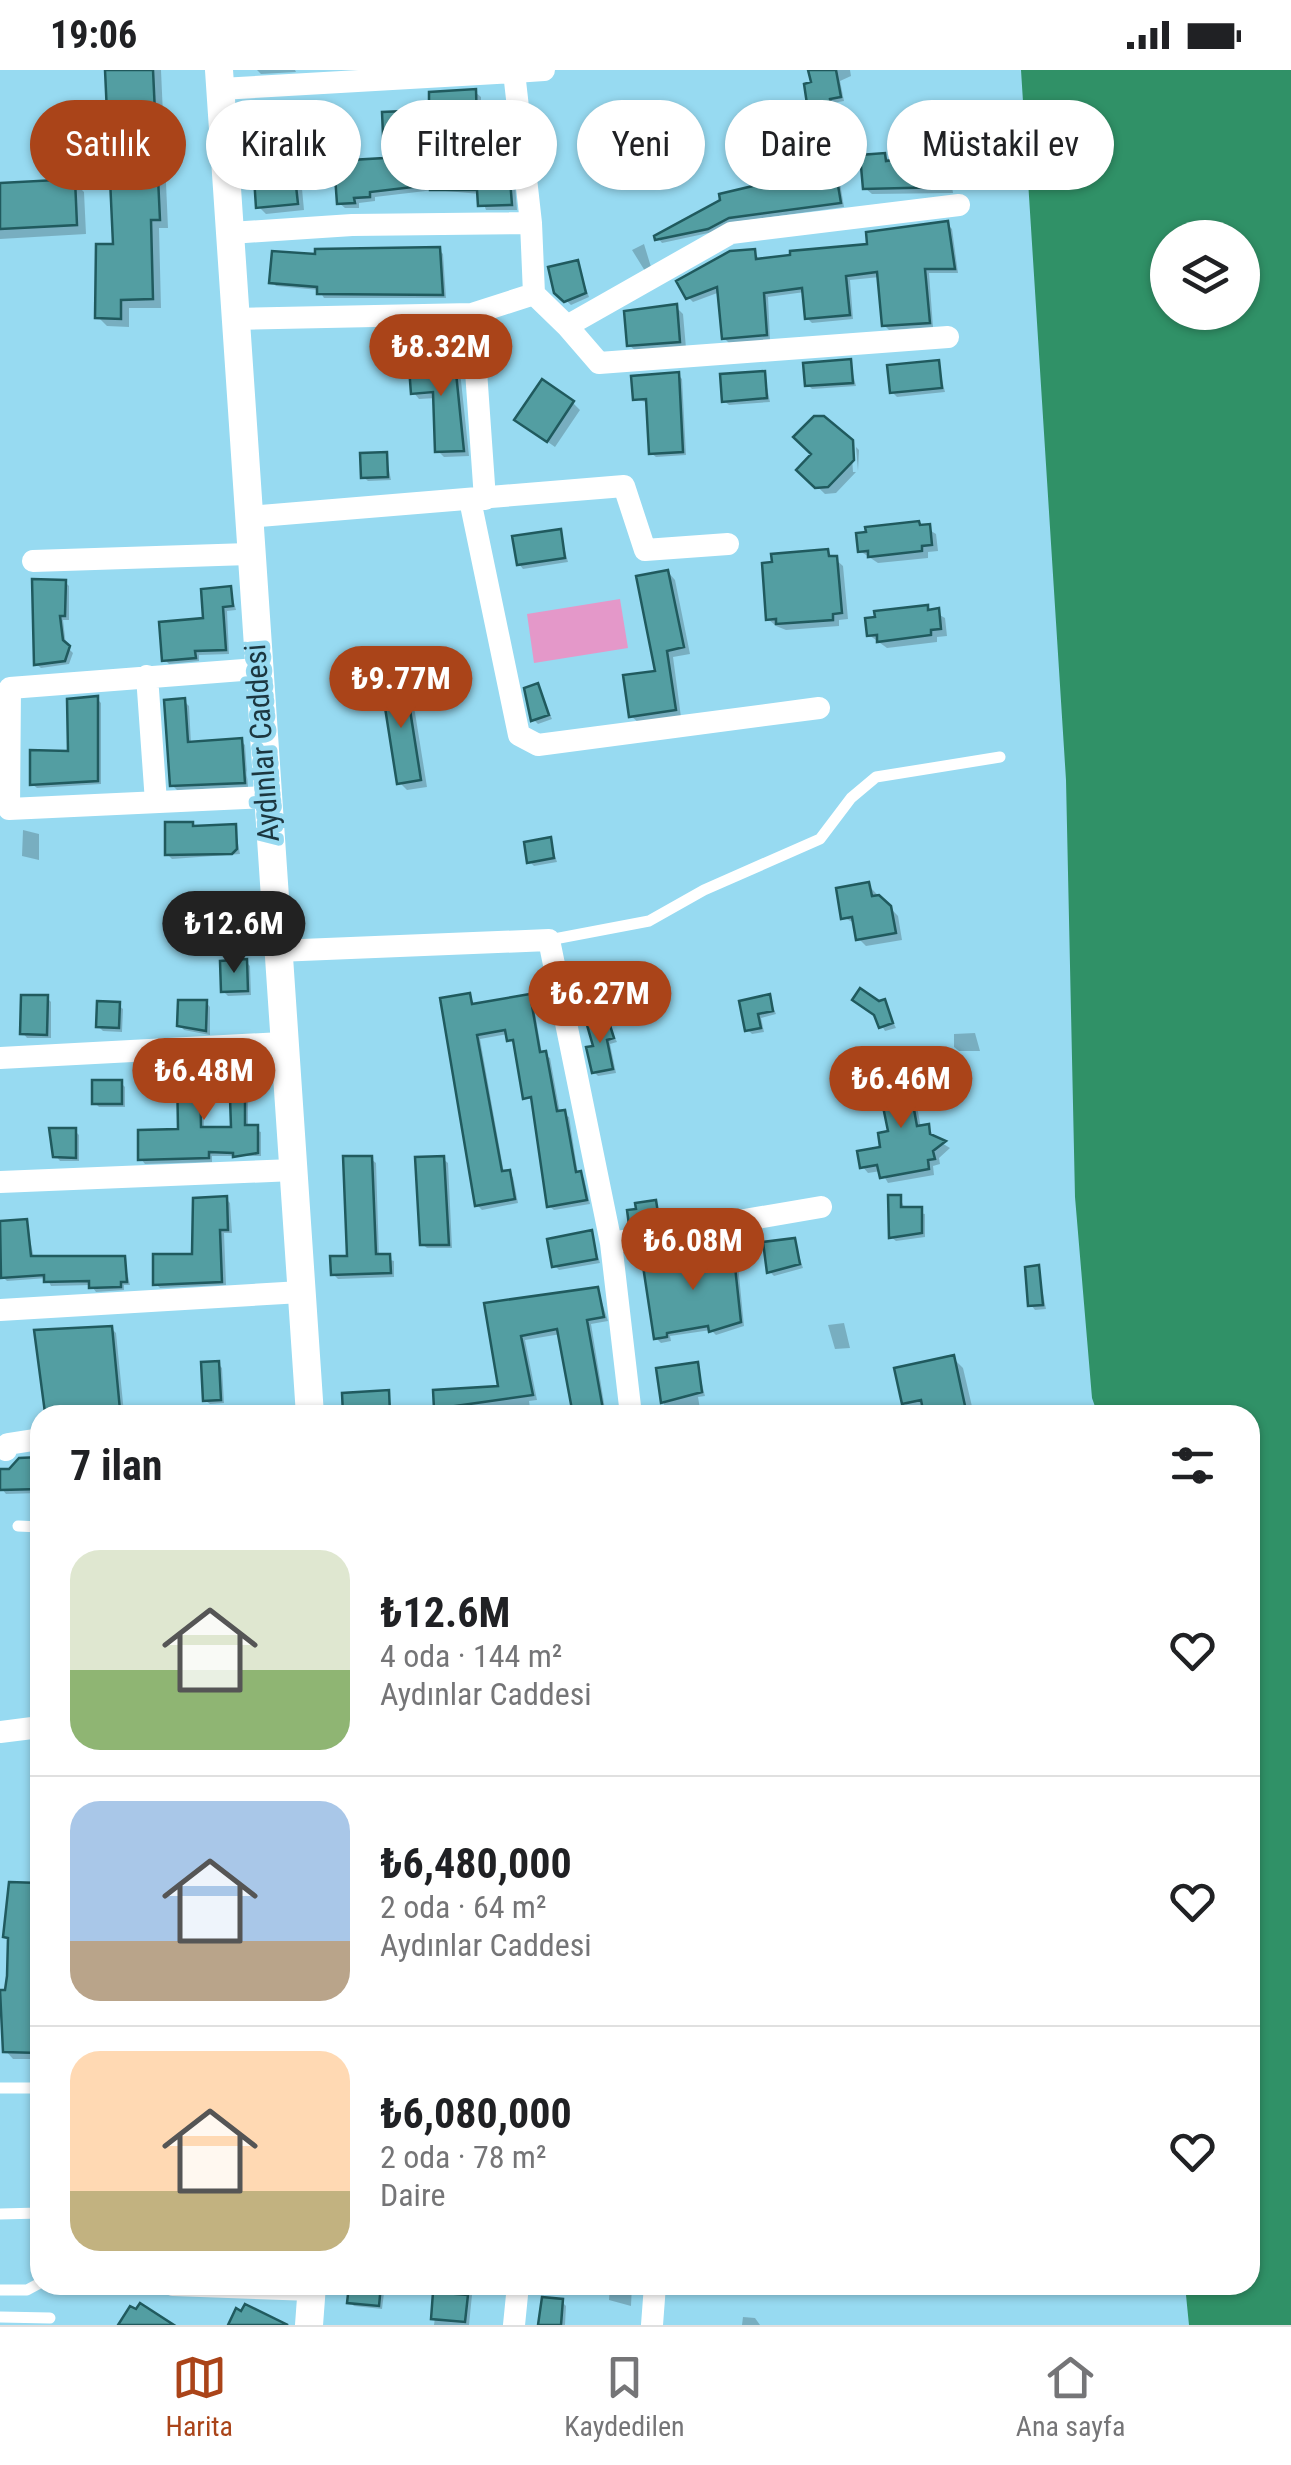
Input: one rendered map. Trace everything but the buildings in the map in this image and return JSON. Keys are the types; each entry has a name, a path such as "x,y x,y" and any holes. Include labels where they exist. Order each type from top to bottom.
{"street":[{"path":"220,80 544,70"},
{"path":"514,72 532,224 534,294 599,362 948,336"},
{"name":"Aydınlar Caddesi","path":"220,80 309,1405"},
{"path":"567,326 731,233 959,205"},
{"path":"231,233 352,225 532,224"},
{"path":"234,319 472,314 534,294"},
{"path":"472,314 478,499 519,735 538,746 819,708"},
{"path":"247,518 624,486 645,550 728,544"},
{"path":"32,561 249,554"},
{"path":"257,669 10,688 9,809 267,798"},
{"path":"147,676 156,802"},
{"path":"277,951 549,940 611,1244 630,1405"},
{"path":"0,1058 282,1044"},
{"path":"0,1182 294,1170"},
{"path":"611,1244 821,1207"},
{"path":"0,1310 300,1292"},
{"path":"6,1450 8,1444 30,1441"},
{"path":"0,1732 30,1728"},
{"path":"309,2325 311,2295"},
{"path":"514,2325 517,2295"},
{"path":"652,2325 655,2295"}],"lane":[{"path":"549,940 648,921 704,890 820,839 851,798 876,777 1000,757"},
{"path":"18,1526 30,1527"},
{"path":"0,2088 30,2088"},
{"path":"0,2214 30,2213"},
{"path":"0,2290 30,2289"},
{"path":"0,2317 50,2318"}],"shaded area":[{"path":"1021,70 1291,70 1291,2325 1189,2325 1186,2295 1260,2295 1260,1405 1094,1405 1075,1197 1066,780 1029,190 1114,190 1114,100 1023,100"},
{"path":"620,599 628,648 534,663 527,614"}]}
